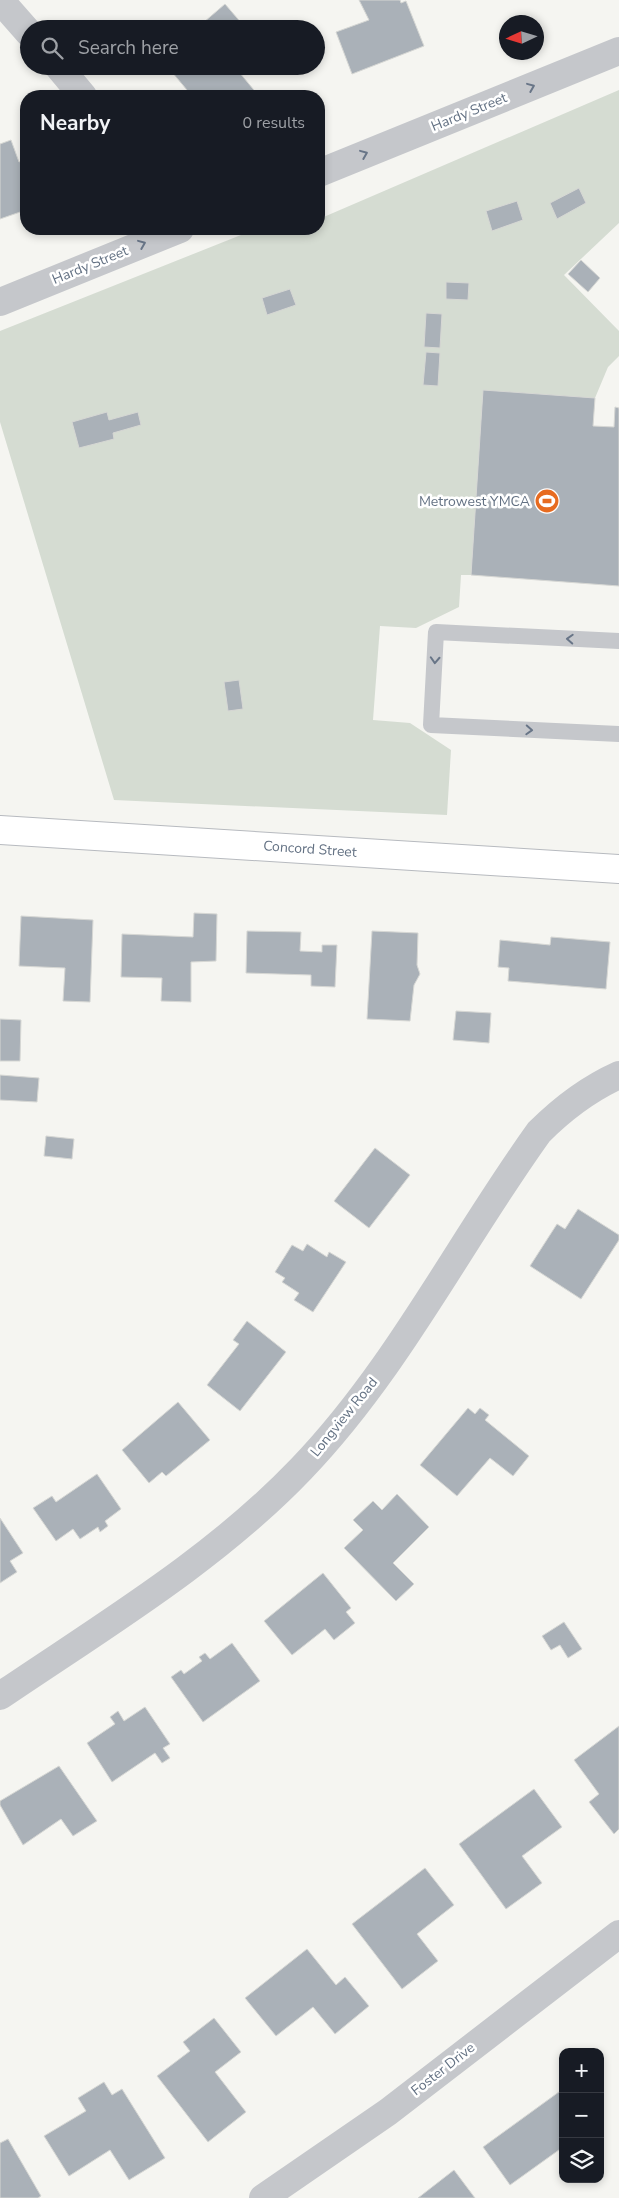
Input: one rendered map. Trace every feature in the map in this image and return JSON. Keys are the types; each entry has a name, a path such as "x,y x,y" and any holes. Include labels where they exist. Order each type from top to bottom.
{"main road":[{"name":"Concord Street","path":"0,830 619,869"}],"street":[{"path":"0,0 20,23"},
{"name":"Hardy Street","path":"325,171 619,51"},
{"path":"66,75 78,90"},
{"name":"Hardy Street","path":"0,302 162,235"},
{"name":"Longview Road","path":"0,1696 177,1575 260,1509 301,1469 340,1424 380,1373 539,1132 592,1087 619,1075"},
{"name":"Foster Drive","path":"264,2198 380,2118 619,1934"}],"lane":[{"path":"619,641 436,632 431,725 619,734"}],"shaded area":[{"path":"619,90 619,223 564,275 619,331 619,356 608,367 595,398 483,391 471,575 461,575 459,607 416,628 380,626 373,720 410,723 451,750 447,815 114,800 0,422 0,331 241,235 325,235 325,216"}],"building":[{"path":"359,0 400,0 401,3 406,1 424,46 352,74 336,32 369,20"},
{"path":"225,4 239,20 206,20"},
{"path":"174,75 241,75 254,90 187,90"},
{"path":"11,140 20,162 20,212 0,219 0,144"},
{"path":"579,188 586,203 557,219 550,203"},
{"path":"517,201 523,220 492,231 486,211"},
{"path":"581,260 600,278 588,292 568,274"},
{"path":"446,282 469,283 468,300 446,299"},
{"path":"290,289 296,305 267,315 262,298"},
{"path":"426,313 442,314 440,348 424,347"},
{"path":"426,352 440,353 438,386 423,385"},
{"name":"Metrowest YMCA","path":"483,390 595,398 593,426 614,427 615,407 619,408 619,586 471,575"},
{"path":"107,412 109,420 138,412 141,425 113,433 114,439 79,448 72,422"},
{"path":"239,680 243,709 228,711 224,682"},
{"path":"194,913 217,914 216,961 191,962 191,1002 161,1001 162,978 121,977 122,934 193,937"},
{"path":"21,916 93,920 90,1002 63,1001 65,968 19,966"},
{"path":"247,931 301,932 300,951 322,952 322,945 337,945 335,987 311,986 311,975 246,973"},
{"path":"372,931 418,933 417,965 420,974 414,985 410,1021 367,1019"},
{"path":"551,937 610,942 606,989 508,981 509,968 498,967 500,940 550,945"},
{"path":"456,1011 491,1013 489,1043 453,1040"},
{"path":"0,1019 21,1020 20,1061 0,1061"},
{"path":"0,1075 39,1078 37,1102 0,1100"},
{"path":"46,1136 74,1139 72,1159 44,1156"},
{"path":"375,1148 410,1175 369,1228 334,1201"},
{"path":"578,1209 619,1235 619,1240 581,1299 530,1266 557,1224 565,1229"},
{"path":"307,1244 327,1257 329,1252 346,1262 313,1312 294,1300 299,1293 282,1282 285,1278 275,1272 292,1245 303,1251"},
{"path":"247,1321 286,1352 240,1411 207,1385 239,1344 233,1340"},
{"path":"178,1402 210,1440 166,1476 162,1472 149,1483 122,1450"},
{"path":"468,1408 475,1414 480,1408 489,1415 485,1420 529,1456 513,1476 490,1458 457,1496 420,1465"},
{"path":"97,1474 121,1509 105,1521 108,1526 100,1532 98,1527 80,1539 73,1529 56,1541 33,1508 52,1496 56,1502"},
{"path":"397,1494 429,1527 393,1563 414,1584 396,1601 344,1548 363,1530 353,1520 373,1501 382,1510"},
{"path":"0,1518 23,1553 10,1561 17,1572 0,1583"},
{"path":"323,1573 351,1608 346,1612 355,1623 334,1640 325,1629 292,1655 264,1621"},
{"path":"564,1622 582,1649 568,1658 560,1645 551,1650 542,1636"},
{"path":"232,1643 260,1681 203,1722 171,1677 181,1670 184,1674 202,1661 199,1657 205,1653 210,1659"},
{"path":"145,1707 170,1744 163,1748 170,1758 162,1763 155,1753 112,1782 87,1743 115,1724 110,1717 118,1711 124,1721"},
{"path":"619,1726 619,1829 614,1834 589,1802 599,1794 574,1760"},
{"path":"59,1766 97,1821 73,1836 61,1819 23,1845 0,1805 0,1801"},
{"path":"534,1789 562,1827 522,1856 542,1883 506,1909 459,1844"},
{"path":"425,1868 454,1905 417,1934 438,1961 402,1989 352,1924"},
{"path":"307,1949 336,1985 345,1977 369,2006 335,2034 313,2007 276,2036 245,1998"},
{"path":"214,2018 241,2052 215,2072 246,2112 208,2142 157,2076 190,2051 183,2042"},
{"path":"104,2082 112,2095 122,2089 165,2158 129,2180 110,2150 69,2176 44,2136 86,2111 78,2098"},
{"path":"559,2092 559,2150 510,2185 483,2147"},
{"path":"8,2139 41,2196 38,2198 0,2198 0,2143"},
{"path":"454,2170 475,2198 418,2198"}],"place":[{"name":"Metrowest YMCA","path":"547,501"}]}
